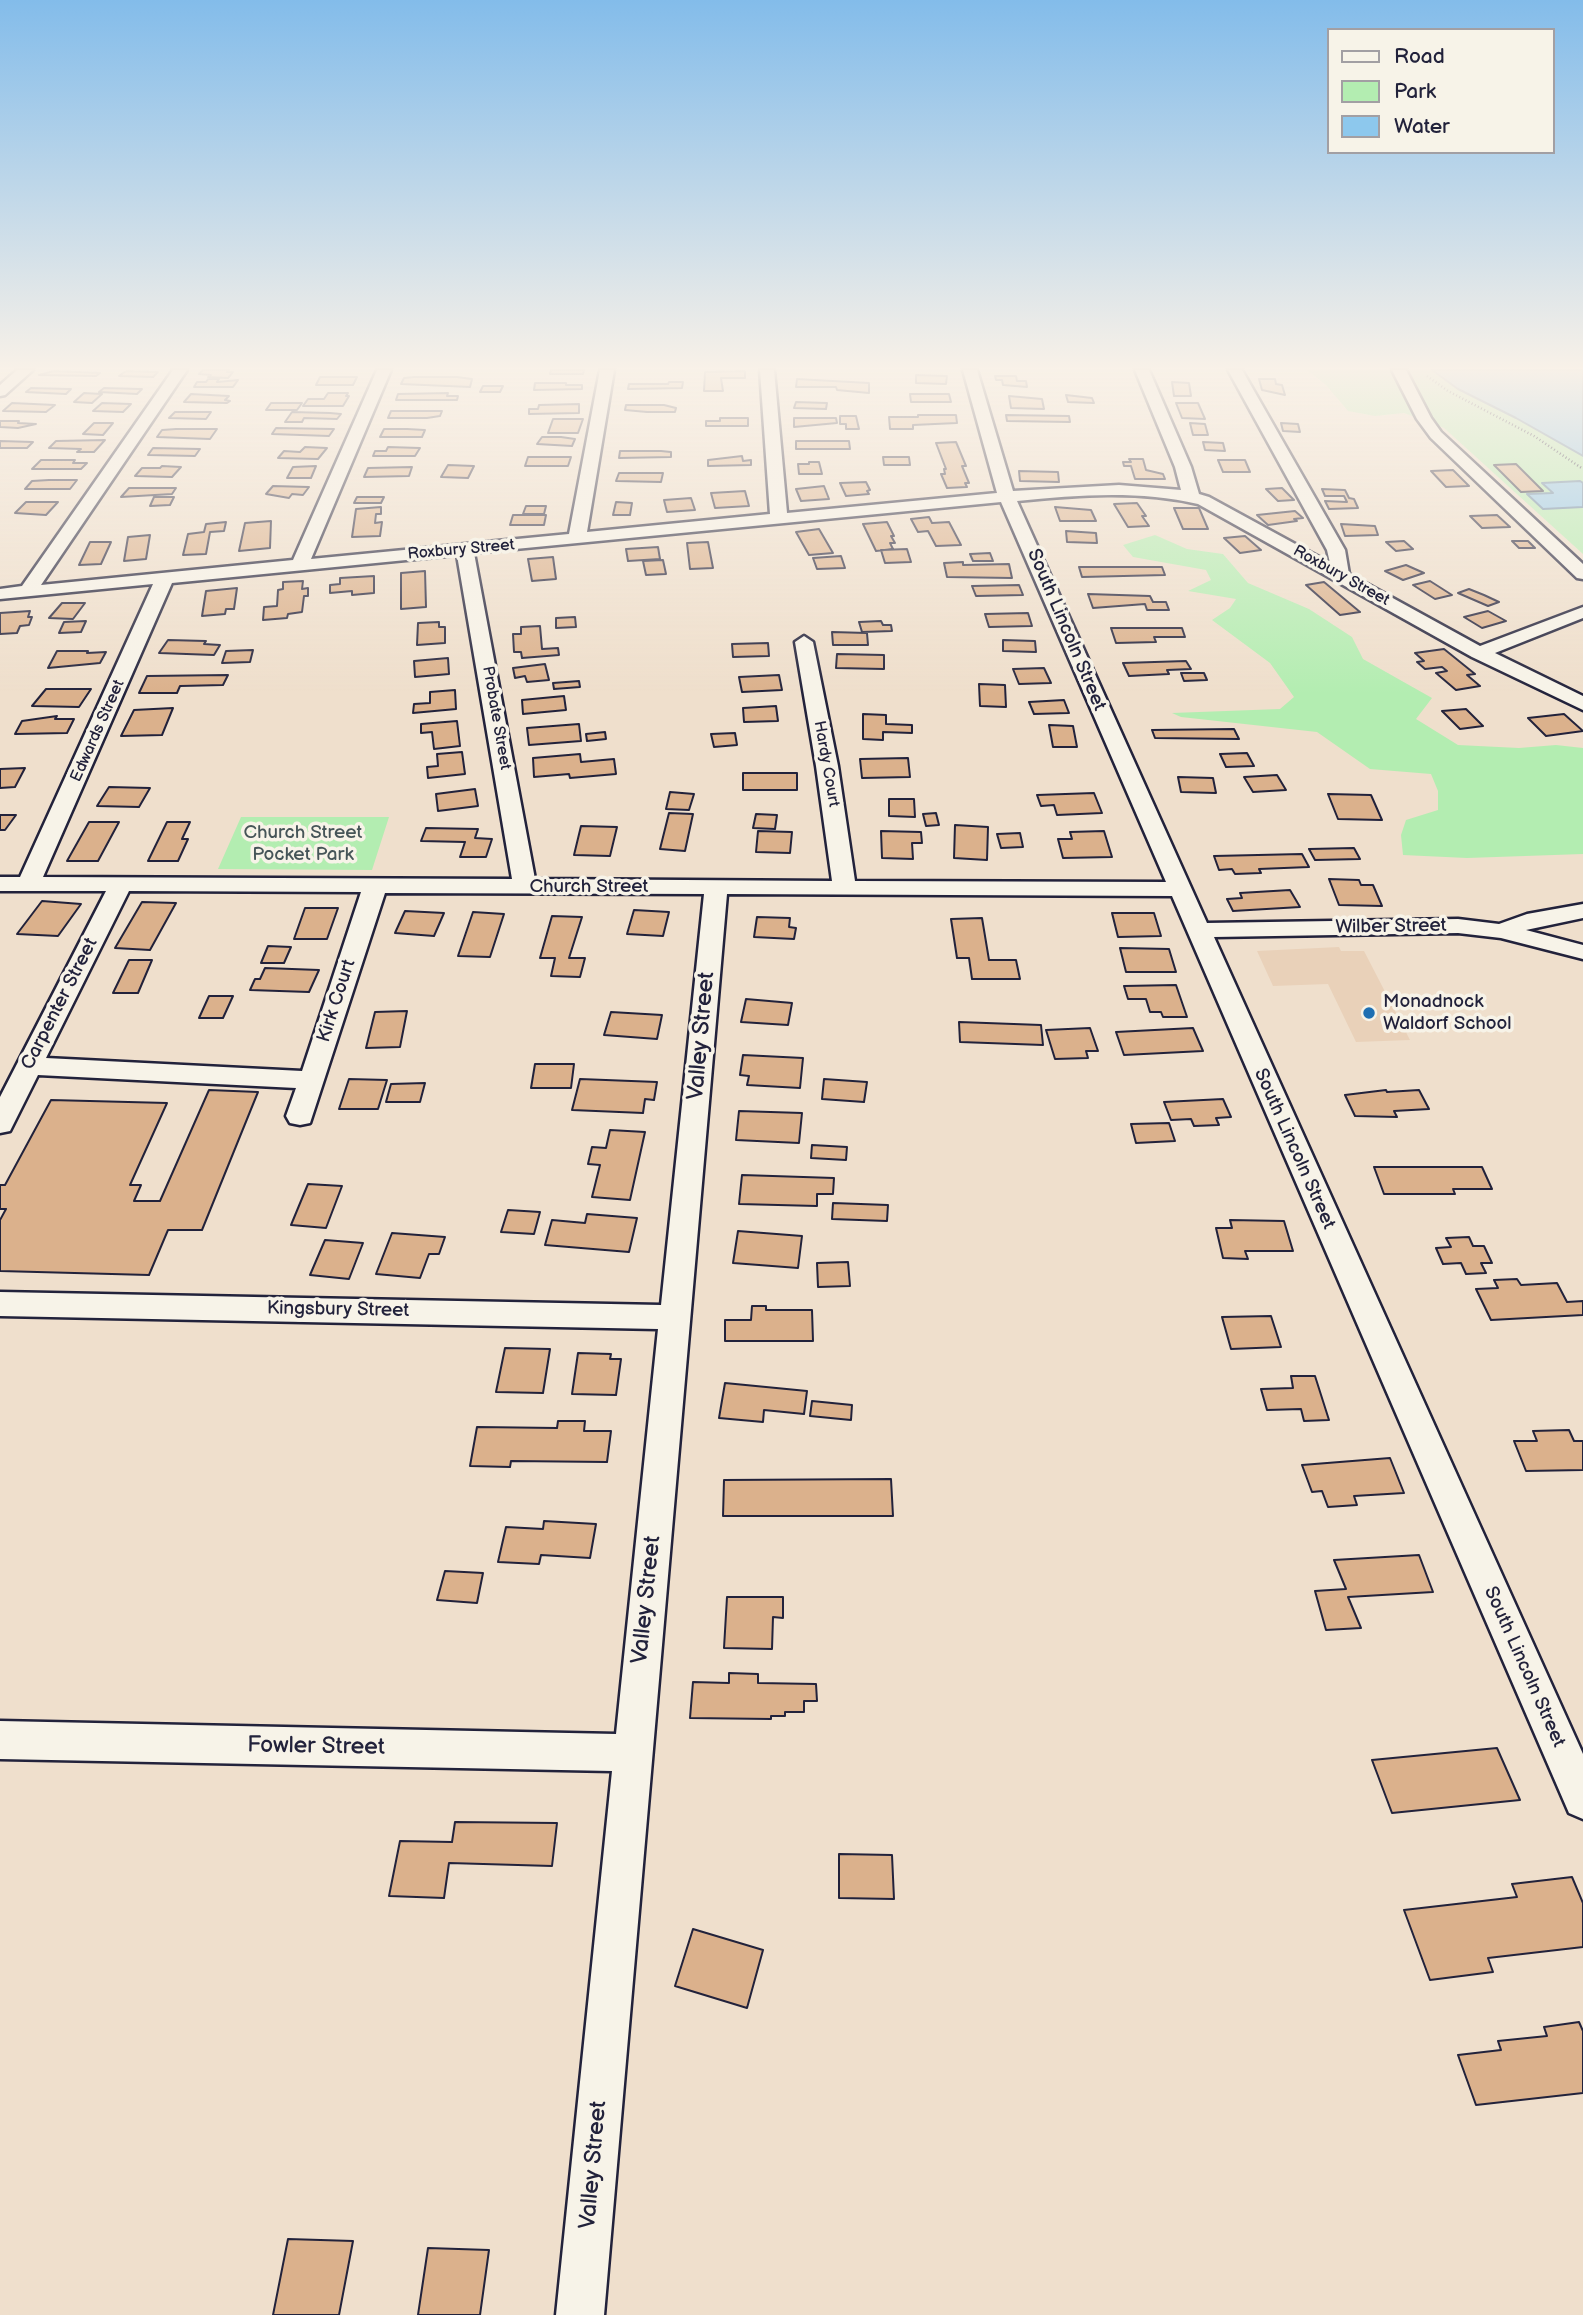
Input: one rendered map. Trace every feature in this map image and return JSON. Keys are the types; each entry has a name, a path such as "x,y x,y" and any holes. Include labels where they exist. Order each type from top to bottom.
{"street":[{"path":"28,591 106,478"},
{"path":"300,565 337,478"},
{"path":"577,538 588,478"},
{"path":"776,478 779,518"},
{"name":"South Lincoln Street","path":"1002,478 1197,930 1583,1799"},
{"path":"1185,478 1191,496"},
{"path":"1296,478 1336,550 1341,577"},
{"path":"1482,478 1583,574"},
{"name":"Roxbury Street","path":"0,594 779,518 1009,497 1121,491 1191,496 1216,506 1479,653 1583,704"},
{"path":"1557,549 1583,550"},
{"name":"Probate Street","path":"465,550 525,887"},
{"name":"Edwards Street","path":"29,884 165,578"},
{"path":"1479,653 1583,612"},
{"name":"Hardy Court","path":"804,642 827,765 844,886"},
{"name":"Church Street","path":"0,884 1179,889"},
{"name":"Carpenter Street","path":"0,1124 121,884"},
{"name":"Kirk Court","path":"300,1116 375,886"},
{"name":"Valley Street","path":"580,2315 716,886"},
{"path":"1501,931 1527,921 1583,911"},
{"name":"Wilber Street","path":"1197,930 1458,926 1501,931 1583,952"},
{"path":"29,1066 312,1080"},
{"name":"Kingsbury Street","path":"0,1304 676,1317"},
{"name":"Fowler Street","path":"0,1740 632,1753"}],"shaded area":[{"name":"Monadnock Waldorf School","path":"1339,947 1341,951 1364,951 1410,1040 1356,1042 1328,984 1273,986 1257,951"}],"green space":[{"path":"1499,478 1583,478 1583,554"},
{"path":"1155,535 1187,549 1223,554 1248,583 1309,609 1352,637 1363,659 1432,698 1416,719 1458,745 1519,748 1556,745 1583,748 1583,854 1467,858 1403,855 1401,835 1406,820 1438,810 1438,791 1431,774 1370,769 1317,732 1181,717 1172,713 1280,709 1294,697 1270,663 1212,620 1230,608 1236,599 1188,591 1211,580 1206,570 1133,557 1123,545"},
{"name":"Church Street Pocket Park","path":"241,817 389,817 372,870 218,869"}],"water":[{"path":"1542,483 1583,483 1583,507 1543,509 1527,494 1553,493"}],"building":[{"path":"617,478 662,478 661,482 616,481"},
{"path":"943,478 967,478 969,483 965,483 967,487 947,488"},
{"path":"1020,478 1059,478 1059,482 1020,481"},
{"path":"1438,478 1461,478 1469,486 1446,487"},
{"path":"1507,478 1530,478 1543,491 1521,492"},
{"path":"77,480 70,489 25,489 32,481"},
{"path":"866,482 869,494 846,496 840,483"},
{"path":"273,486 309,487 303,495 292,494 289,498 266,494"},
{"path":"824,486 829,499 801,501 796,489"},
{"path":"129,488 176,488 172,494 121,497"},
{"path":"1282,488 1294,500 1278,501 1266,489"},
{"path":"1322,489 1345,490 1358,508 1329,509 1325,501 1347,502 1344,496 1325,496"},
{"path":"745,491 749,506 715,508 711,493"},
{"path":"154,497 174,497 170,505 150,506"},
{"path":"357,497 384,497 381,503 354,503"},
{"path":"691,498 695,510 667,512 664,500"},
{"path":"26,502 58,502 46,515 15,513"},
{"path":"616,502 632,503 630,515 613,515"},
{"path":"1137,503 1149,526 1128,527 1114,504"},
{"path":"526,506 546,506 544,514 523,514"},
{"path":"381,507 381,514 376,514 375,523 382,522 380,536 352,537 356,509"},
{"path":"1055,507 1091,510 1096,521 1060,521"},
{"path":"1174,508 1199,508 1208,529 1183,529"},
{"path":"1295,511 1303,518 1268,525 1257,515"},
{"path":"513,515 546,515 544,525 510,525"},
{"path":"1497,515 1510,527 1482,528 1470,516"},
{"path":"929,517 932,523 949,522 961,545 936,546 928,531 918,532 911,519"},
{"path":"271,521 270,548 239,551 245,523"},
{"path":"226,522 224,531 210,532 206,554 183,555 188,534 204,532 206,524"},
{"path":"887,522 894,536 891,536 895,543 890,543 893,549 876,551 863,524"},
{"path":"1341,524 1375,526 1378,535 1345,536"},
{"path":"819,529 833,553 809,555 796,532"},
{"path":"1066,531 1096,533 1097,543 1067,542"},
{"path":"150,535 146,559 124,561 128,537"},
{"path":"1245,536 1261,550 1240,553 1224,538"},
{"path":"1404,541 1413,549 1396,551 1386,542"},
{"path":"1512,541 1528,541 1535,548 1519,548"},
{"path":"90,542 111,542 101,564 79,565"},
{"path":"708,542 713,568 690,569 687,543"},
{"path":"658,547 660,559 628,561 626,549"},
{"path":"907,549 911,562 885,563 881,550"},
{"path":"990,553 993,561 973,561 970,554"},
{"path":"841,556 845,568 817,569 813,558"},
{"path":"553,557 556,579 532,581 528,559"},
{"path":"663,560 666,574 646,575 643,561"},
{"path":"963,562 963,565 1009,564 1012,578 947,577 944,563"},
{"path":"1406,565 1424,573 1403,580 1385,571"},
{"path":"1079,567 1162,567 1165,575 1082,577"},
{"path":"425,571 426,607 401,609 401,573"},
{"path":"374,576 374,593 330,593 330,585 340,584 340,578"},
{"path":"303,581 302,589 308,588 308,596 304,596 302,612 288,614 287,618 263,620 264,607 277,606 278,590 283,589 283,582"},
{"path":"1430,581 1452,595 1435,599 1413,585"},
{"path":"1324,582 1360,612 1340,615 1306,585"},
{"path":"1019,585 1023,595 976,596 972,586"},
{"path":"237,588 234,609 226,609 225,614 202,616 206,591"},
{"path":"1469,589 1499,602 1488,606 1458,593"},
{"path":"1088,594 1150,596 1153,602 1166,602 1169,610 1147,610 1145,604 1093,608"},
{"path":"62,603 85,603 73,619 49,618"},
{"path":"30,611 28,617 32,617 29,625 20,626 17,633 0,634 0,613"},
{"path":"1488,611 1506,621 1482,628 1464,617"},
{"path":"1028,613 1032,626 989,627 985,614"},
{"path":"575,617 576,627 556,628 556,618"},
{"path":"86,621 81,632 59,633 64,622"},
{"path":"881,621 883,625 891,625 892,631 862,632 859,622"},
{"path":"439,622 439,627 445,627 445,643 417,645 418,623"},
{"path":"540,626 542,649 558,648 559,655 522,658 521,652 514,652 513,634 521,634 521,627"},
{"path":"1111,628 1182,628 1185,637 1154,637 1156,642 1116,643"},
{"path":"832,632 867,633 868,645 833,645"},
{"path":"168,640 206,641 204,644 220,645 214,655 159,653"},
{"path":"1003,640 1035,641 1036,652 1003,651"},
{"path":"768,643 769,656 733,657 732,644"},
{"path":"1444,649 1475,674 1467,675 1480,686 1456,690 1436,673 1447,671 1442,667 1425,669 1417,662 1424,661 1415,653"},
{"path":"253,650 250,662 222,663 226,651"},
{"path":"57,651 106,652 100,663 48,668"},
{"path":"837,654 884,655 884,669 836,668"},
{"path":"448,658 449,674 415,677 414,661"},
{"path":"1186,661 1191,669 1167,670 1169,674 1129,676 1123,663"},
{"path":"545,664 549,680 527,682 525,676 515,678 513,668"},
{"path":"1044,668 1051,683 1019,684 1013,669"},
{"path":"1181,673 1204,673 1207,680 1184,681"},
{"path":"228,675 223,685 180,686 177,693 139,693 147,676"},
{"path":"779,675 782,690 742,692 739,677"},
{"path":"579,681 580,687 554,689 553,683"},
{"path":"979,684 1005,685 1006,707 980,706"},
{"path":"46,689 91,689 79,707 32,706"},
{"path":"455,690 456,709 413,713 414,704 430,703 430,692"},
{"path":"564,696 566,710 523,714 522,700"},
{"path":"1064,700 1069,713 1034,714 1029,702"},
{"path":"776,706 778,721 744,722 743,708"},
{"path":"173,708 162,735 121,736 134,710"},
{"path":"1466,709 1483,726 1460,729 1442,711"},
{"path":"863,714 886,715 886,724 912,725 912,733 883,732 883,740 863,739"},
{"path":"1564,714 1583,731 1546,736 1528,718"},
{"path":"57,716 55,719 74,719 67,733 15,734 22,721"},
{"path":"457,721 460,746 434,749 432,732 421,733 421,724"},
{"path":"579,724 581,741 529,745 527,728"},
{"path":"1049,725 1073,726 1077,747 1053,747"},
{"path":"1234,729 1239,739 1155,738 1152,730"},
{"path":"605,732 606,739 587,741 586,734"},
{"path":"735,733 737,745 714,747 711,734"},
{"path":"462,752 465,774 428,778 427,767 438,766 437,754"},
{"path":"1247,753 1254,766 1226,767 1220,754"},
{"path":"580,754 581,762 614,759 616,774 570,778 569,774 534,777 533,758"},
{"path":"908,758 910,777 862,778 860,759"},
{"path":"25,768 15,787 0,788 0,769"},
{"path":"743,773 797,773 797,790 743,790"},
{"path":"1277,775 1286,790 1253,792 1244,777"},
{"path":"1178,777 1213,778 1216,793 1181,792"},
{"path":"109,787 150,788 139,807 97,806"},
{"path":"475,789 478,806 438,811 436,794"},
{"path":"670,792 694,794 689,810 666,809"},
{"path":"1094,793 1102,813 1057,815 1054,805 1041,806 1037,795"},
{"path":"1328,794 1371,795 1382,820 1338,819"},
{"path":"889,799 914,799 915,817 889,816"},
{"path":"669,813 693,814 685,851 660,849"},
{"path":"936,813 939,825 926,826 923,814"},
{"path":"756,814 777,815 775,829 753,828"},
{"path":"0,815 16,815 5,830 0,830"},
{"path":"89,822 119,822 98,861 67,861"},
{"path":"167,822 190,822 182,839 188,839 178,861 148,861"},
{"path":"955,825 988,827 987,860 954,858"},
{"path":"581,826 617,827 610,856 574,855"},
{"path":"426,828 478,829 475,838 492,839 486,857 460,857 465,842 421,841"},
{"path":"758,831 792,832 790,853 756,852"},
{"path":"881,831 921,832 922,843 912,843 913,859 882,858"},
{"path":"1104,831 1112,857 1063,858 1058,839 1072,839 1070,832"},
{"path":"1020,833 1023,847 1001,848 997,834"},
{"path":"1354,848 1360,859 1315,860 1309,849"},
{"path":"1302,854 1309,867 1259,869 1261,873 1235,874 1232,869 1219,870 1214,856"},
{"path":"1329,879 1359,880 1361,885 1373,885 1382,906 1339,905"},
{"path":"1290,890 1300,907 1233,911 1227,899 1242,898 1240,893"},
{"path":"42,901 81,904 58,936 17,934"},
{"path":"142,902 176,903 150,950 115,948"},
{"path":"305,908 338,908 327,939 294,939"},
{"path":"634,910 669,912 663,936 627,934"},
{"path":"405,911 444,913 434,936 395,933"},
{"path":"473,912 504,914 490,957 458,956"},
{"path":"1112,913 1154,913 1161,936 1118,937"},
{"path":"552,916 582,917 569,958 585,958 580,977 551,976 555,958 540,958"},
{"path":"757,917 790,918 789,927 796,928 794,939 754,937"},
{"path":"982,918 989,960 1016,960 1020,979 972,979 969,958 957,958 951,919"},
{"path":"268,946 291,947 284,963 261,963"},
{"path":"1120,948 1169,949 1176,972 1126,972"},
{"path":"129,960 152,960 138,993 113,993"},
{"path":"265,968 319,970 309,992 250,990"},
{"path":"1176,985 1187,1017 1163,1017 1161,1012 1150,1012 1146,999 1128,999 1124,986"},
{"path":"209,996 233,996 223,1018 199,1018"},
{"path":"746,999 792,1003 788,1025 741,1022"},
{"path":"407,1011 400,1047 366,1048 375,1012"},
{"path":"611,1012 662,1015 657,1039 604,1035"},
{"path":"959,1022 1041,1025 1043,1045 960,1042"},
{"path":"1090,1028 1098,1051 1086,1051 1088,1058 1055,1059 1046,1030"},
{"path":"1193,1028 1203,1051 1124,1055 1116,1032"},
{"path":"743,1055 803,1058 800,1088 747,1085 749,1076 740,1075"},
{"path":"535,1064 574,1064 571,1088 531,1088"},
{"path":"349,1079 387,1080 378,1109 339,1109"},
{"path":"580,1079 657,1082 654,1100 645,1099 643,1113 572,1110"},
{"path":"824,1079 867,1082 864,1102 822,1099"},
{"path":"425,1083 420,1102 386,1102 391,1084"},
{"path":"209,1090 258,1092 202,1230 168,1230 149,1275 0,1271 0,1220 6,1209 0,1209 0,1185 5,1185 51,1100 167,1103 130,1185 141,1185 134,1201 160,1201"},
{"path":"1386,1090 1419,1090 1429,1109 1394,1111 1397,1117 1355,1116 1345,1095"},
{"path":"1223,1099 1231,1117 1216,1118 1219,1125 1194,1126 1191,1119 1171,1120 1164,1102"},
{"path":"739,1111 802,1113 799,1143 736,1140"},
{"path":"1169,1123 1175,1141 1136,1143 1131,1124"},
{"path":"610,1130 645,1132 630,1200 592,1197 600,1165 588,1164 592,1147 606,1148"},
{"path":"812,1145 847,1147 846,1160 811,1158"},
{"path":"1374,1167 1482,1167 1492,1189 1453,1189 1455,1194 1384,1194"},
{"path":"742,1175 834,1178 833,1194 817,1194 817,1206 739,1204"},
{"path":"308,1184 342,1186 326,1228 291,1225"},
{"path":"833,1203 888,1205 887,1221 832,1219"},
{"path":"508,1210 540,1212 534,1234 501,1232"},
{"path":"587,1214 637,1218 629,1252 545,1245 552,1220 585,1223"},
{"path":"1230,1220 1284,1221 1293,1251 1245,1251 1248,1259 1223,1258 1216,1228 1232,1228"},
{"path":"738,1231 802,1236 798,1268 733,1263"},
{"path":"392,1233 445,1237 439,1254 429,1254 420,1278 376,1274"},
{"path":"1469,1237 1473,1246 1484,1246 1492,1263 1481,1263 1486,1273 1466,1274 1461,1263 1443,1264 1436,1248 1451,1247 1446,1238"},
{"path":"325,1240 363,1243 349,1279 310,1275"},
{"path":"848,1262 850,1286 818,1287 817,1263"},
{"path":"1517,1279 1521,1285 1557,1283 1567,1302 1583,1301 1583,1315 1491,1320 1476,1289 1498,1288 1494,1280"},
{"path":"752,1306 766,1306 766,1310 812,1310 813,1341 725,1341 725,1320 751,1320"},
{"path":"1271,1316 1281,1347 1231,1349 1222,1317"},
{"path":"505,1348 550,1349 543,1393 496,1392"},
{"path":"578,1353 611,1354 610,1359 621,1359 616,1395 572,1394"},
{"path":"1291,1376 1315,1376 1329,1420 1304,1421 1301,1409 1267,1410 1261,1389 1293,1388"},
{"path":"725,1383 807,1391 804,1414 764,1410 763,1422 719,1418"},
{"path":"812,1401 852,1405 851,1420 810,1416"},
{"path":"558,1421 585,1421 584,1431 611,1431 607,1462 511,1461 510,1467 470,1466 477,1427 557,1428"},
{"path":"1569,1430 1574,1441 1583,1441 1583,1470 1526,1471 1514,1441 1537,1441 1533,1431"},
{"path":"1390,1458 1404,1493 1354,1496 1357,1505 1328,1507 1322,1491 1312,1492 1302,1465"},
{"path":"891,1479 893,1516 723,1516 724,1480"},
{"path":"544,1521 596,1524 590,1558 541,1555 539,1564 498,1562 506,1527 543,1529"},
{"path":"1419,1555 1433,1592 1348,1597 1361,1628 1326,1630 1315,1591 1346,1589 1334,1560"},
{"path":"445,1571 483,1573 477,1603 437,1600"},
{"path":"727,1597 783,1597 783,1618 773,1617 772,1649 724,1648"},
{"path":"729,1673 758,1674 758,1683 816,1684 817,1701 804,1701 804,1712 785,1712 785,1716 771,1716 771,1719 690,1718 693,1682 729,1683"},
{"path":"1497,1748 1520,1800 1392,1813 1372,1760"},
{"path":"455,1822 557,1823 552,1866 449,1863 444,1898 389,1896 400,1841 452,1842"},
{"path":"839,1854 892,1855 894,1899 839,1898"},
{"path":"1572,1877 1583,1903 1583,1947 1488,1958 1493,1972 1430,1980 1404,1910 1517,1897 1512,1884"},
{"path":"693,1929 763,1950 747,2008 675,1986"},
{"path":"1579,2022 1583,2031 1583,2093 1476,2105 1458,2055 1501,2050 1498,2041 1547,2036 1544,2027"},
{"path":"288,2239 353,2241 339,2315 273,2315"},
{"path":"428,2248 489,2250 480,2315 418,2315"}],"place":[{"name":"Monadnock Waldorf School","path":"1369,1013"}]}
